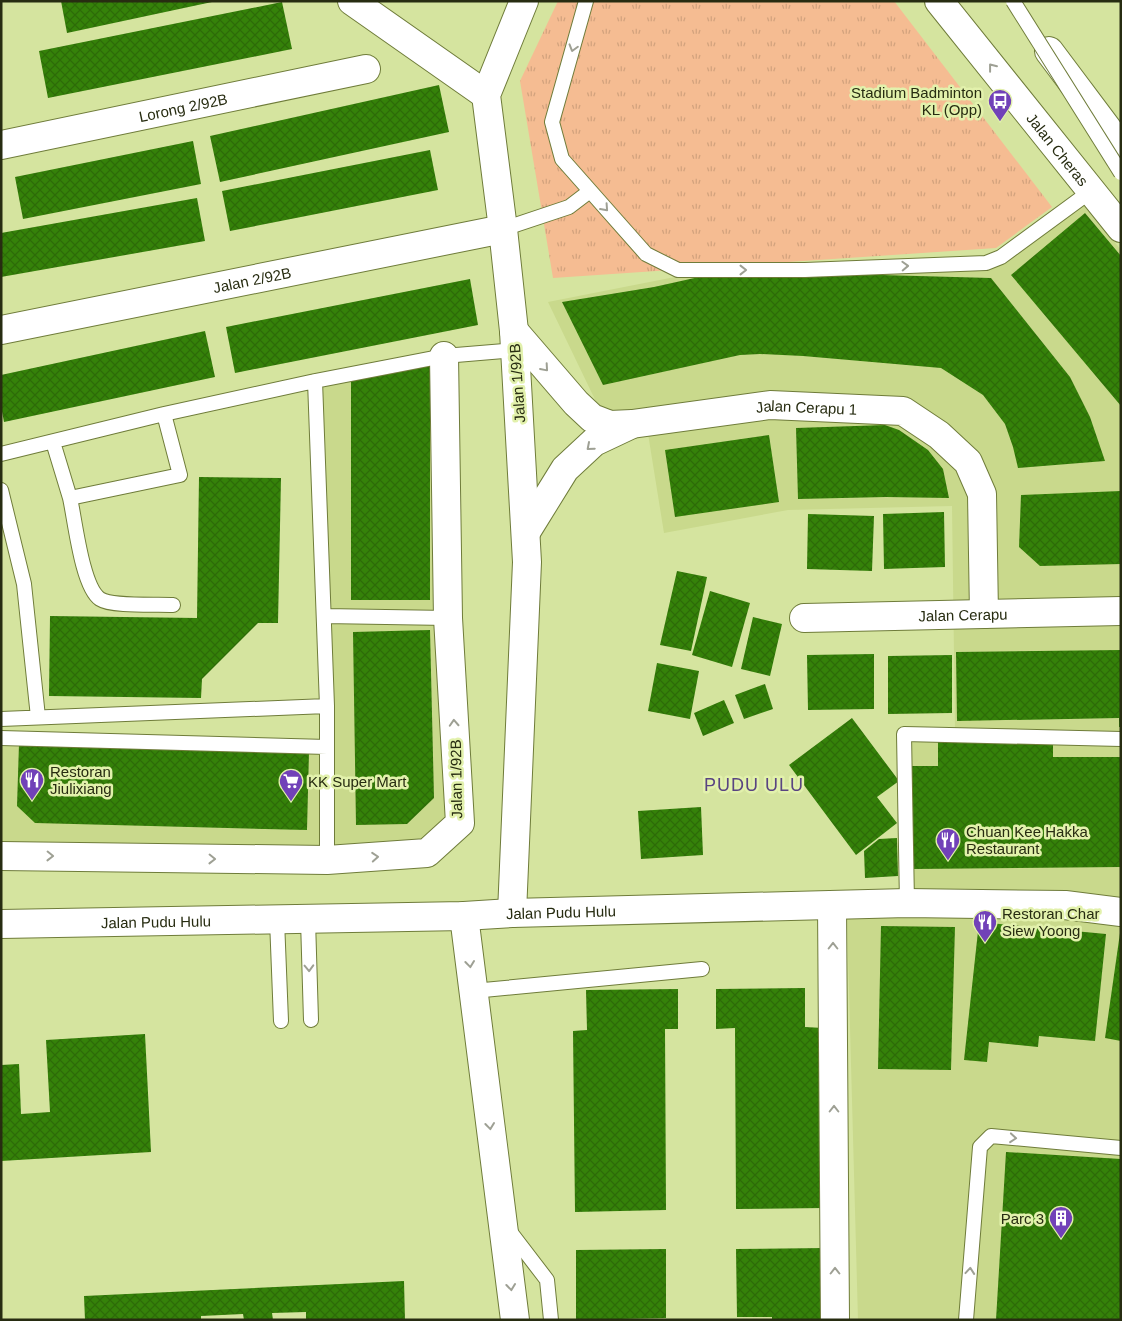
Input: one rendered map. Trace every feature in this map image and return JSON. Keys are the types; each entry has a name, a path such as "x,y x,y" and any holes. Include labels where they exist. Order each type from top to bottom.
{"street":[{"path":"352,1 486,94"},
{"name":"Jalan 1/92B","path":"512,913 527,562 514,340 503,228 486,94 524,1"},
{"name":"Jalan Cheras","path":"938,1 1121,228"},
{"path":"950,1 960,26"},
{"path":"1012,1 1121,147"},
{"name":"Lorong 2/92B","path":"1,146 366,69"},
{"name":"Jalan 2/92B","path":"1,330 503,228"},
{"name":"Jalan Cerapu 1","path":"514,340 592,418 610,425 632,424 770,405 903,411 939,434 968,462 982,494 984,614"},
{"name":"Jalan 1/92B","path":"1,856 327,860 427,853 460,823 448,618 444,356"},
{"path":"526,532 565,469 594,442 632,424"},
{"name":"Jalan Cerapu","path":"804,618 1121,611"},
{"name":"Jalan Pudu Hulu","path":"1,924 308,920 907,903 1065,905 1121,912"},
{"path":"832,905 835,1320"},
{"path":"464,916 515,1320"}],"lane":[{"path":"586,1 552,122 562,159 646,254 678,270 796,270 986,263 1002,257 1091,191"},
{"path":"1012,1 1121,173"},
{"path":"503,228 569,207 590,191"},
{"path":"1,454 164,414 514,340"},
{"path":"315,381 327,706 327,860"},
{"path":"70,498 180,475 164,414"},
{"path":"53,442 70,498 84,572 90,586 100,599 112,603 173,605"},
{"path":"1,490 24,584 38,717"},
{"path":"324,616 448,618"},
{"path":"1,719 327,706"},
{"path":"907,903 904,734 1121,739"},
{"path":"1,738 327,747"},
{"path":"277,920 281,1021"},
{"path":"308,920 311,1020"},
{"path":"473,991 702,969"},
{"path":"966,1320 980,1148 991,1136 1121,1148"},
{"path":"503,1223 548,1280 551,1320"}],"shaded area":[{"path":"1084,204 1121,250 1121,901 912,894 909,729 955,729 952,506 788,510 664,533 645,415 601,412 548,302 680,276 984,270 1006,262"},
{"path":"437,364 451,818 422,846 1,849 1,744 333,753 321,386"},
{"path":"960,913 1121,921 1121,1320 858,1320 847,917"}],"green space":[{"path":"558,1 894,1 1052,207 996,248 553,278 520,81"}],"building":[{"path":"61,1 212,1 212,2 67,33"},
{"path":"282,2 292,49 48,98 39,51"},
{"path":"439,85 449,132 220,182 210,136"},
{"path":"193,141 201,184 23,219 15,177"},
{"path":"430,150 438,190 230,231 222,191"},
{"path":"197,198 205,241 1,277 1,233"},
{"path":"1085,213 1121,256 1121,406 1011,275"},
{"path":"808,273 991,278 1070,377 1090,417 1105,461 1018,468 1005,424 983,395 941,368 803,356 740,355 603,385 562,302 654,287 699,277"},
{"path":"470,279 478,325 235,373 226,327"},
{"path":"205,331 215,377 4,422 1,406 1,375"},
{"path":"430,365 430,600 351,600 351,380"},
{"path":"885,425 899,430 928,450 943,469 949,498 798,499 796,428"},
{"path":"769,435 779,502 675,517 665,450"},
{"path":"199,477 281,478 278,623 258,623 202,679 201,698 49,696 50,616 197,618"},
{"path":"1121,491 1121,564 1040,566 1019,547 1021,495"},
{"path":"944,512 945,567 884,569 883,514"},
{"path":"808,514 874,516 872,571 807,569"},
{"path":"677,571 707,577 691,651 660,645"},
{"path":"710,591 750,603 732,667 692,655"},
{"path":"753,617 782,624 770,676 741,669"},
{"path":"430,630 434,798 407,824 356,825 353,632"},
{"path":"1121,650 1121,727 1119,727 1119,718 957,721 956,652"},
{"path":"874,654 874,709 808,710 807,655"},
{"path":"952,655 952,713 888,714 888,656"},
{"path":"657,663 699,671 690,719 648,711"},
{"path":"765,684 773,709 744,719 735,695"},
{"path":"724,700 734,723 703,736 694,713"},
{"path":"852,718 899,781 877,797 897,823 856,855 789,765"},
{"path":"1053,740 1053,757 1121,757 1121,867 913,869 912,766 938,766 938,741"},
{"path":"19,744 309,752 307,830 35,823 17,806"},
{"path":"701,807 703,855 641,859 638,811"},
{"path":"897,838 898,876 865,878 864,851 879,839"},
{"path":"979,922 1106,934 1095,1041 1039,1036 1038,1047 989,1042 987,1062 964,1060"},
{"path":"881,926 955,927 951,1070 878,1069"},
{"path":"1121,933 1121,1041 1105,1038"},
{"path":"805,988 805,1027 823,1028 825,1208 736,1209 735,1028 716,1029 716,989"},
{"path":"678,989 678,1029 665,1029 666,1210 575,1212 573,1031 587,1030 586,990"},
{"path":"145,1034 151,1152 1,1161 1,1065 19,1064 21,1114 50,1112 46,1040"},
{"name":"Parc 3","path":"1006,1152 1121,1159 1121,1320 996,1320"},
{"path":"826,1248 826,1320 772,1320 772,1317 737,1317 736,1249"},
{"path":"666,1249 666,1318 576,1320 576,1250"},
{"path":"404,1281 405,1320 306,1320 306,1312 272,1313 273,1320 244,1320 243,1314 201,1316 201,1320 85,1320 84,1296"}],"place":[{"name":"Stadium Badminton KL (Opp)","path":"1000,122"},
{"name":"Restoran Jiulixiang","path":"32,801"},
{"name":"KK Super Mart","path":"291,802"},
{"name":"Chuan Kee Hakka Restaurant","path":"948,861"},
{"name":"Restoran Char Siew Yoong","path":"985,943"},
{"name":"Parc 3","path":"1061,1239"}],"district":[{"name":"PUDU ULU","path":"754,785"}]}
